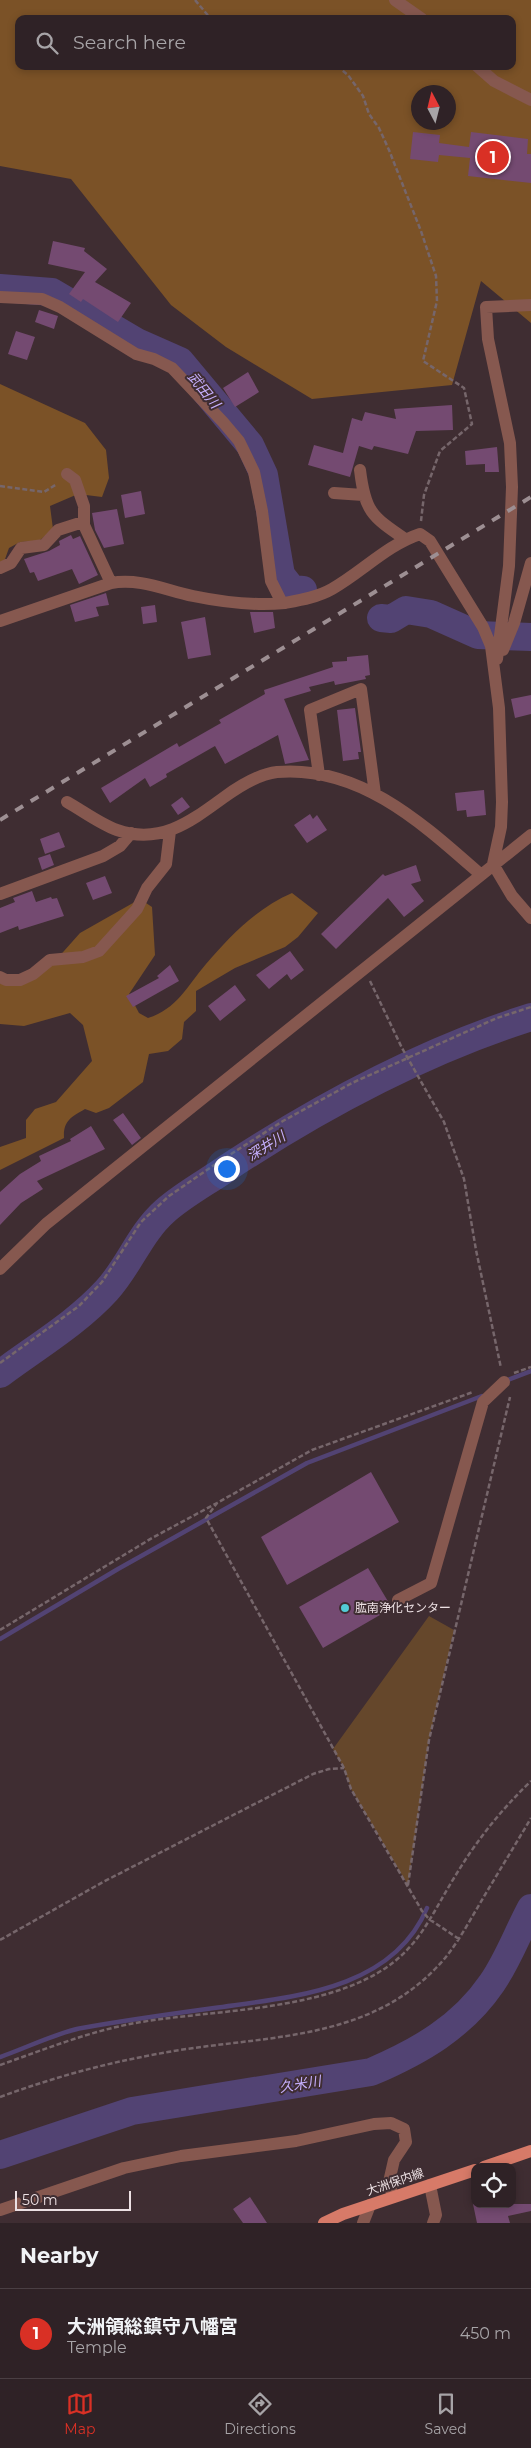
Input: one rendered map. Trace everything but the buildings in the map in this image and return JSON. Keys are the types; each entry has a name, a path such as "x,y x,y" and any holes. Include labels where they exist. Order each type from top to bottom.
{"main road":[{"path":"496,2163 531,2151"},
{"name":"大洲保内線","path":"324,2223 370,2205 471,2171"}],"street":[{"path":"395,0 416,15"},
{"path":"482,70 494,81 531,100"},
{"path":"0,297 42,298 136,354 154,359 172,368 223,422 239,441 254,472 262,511 271,581 282,603"},
{"path":"531,305 486,307 488,339 510,443 512,487 509,566 496,668 502,802 501,827 493,864 512,896 531,918"},
{"path":"360,470 363,495 376,519 405,539"},
{"path":"67,474 75,480 80,492 84,506 83,522 111,583"},
{"path":"334,493 363,495"},
{"path":"0,568 8,566 21,548 44,545 58,530 83,522"},
{"path":"0,621 111,583 126,581 149,584 194,596 243,604 282,603 308,599 332,589 405,539 420,534 430,541 483,627 491,646 496,668"},
{"path":"496,668 514,623 531,563"},
{"path":"320,775 310,710 361,689 375,794"},
{"path":"67,802 116,830 160,835 184,825 238,787 276,772 340,778 408,812 480,874"},
{"path":"0,977 20,980 34,974 50,960 83,957 99,951 137,909 147,888 166,864 170,831"},
{"path":"0,894 103,856 120,846 130,833"},
{"path":"0,1269 46,1224 531,835"},
{"path":"398,1600 431,1583 483,1402 504,1382"},
{"path":"0,2210 124,2168 152,2162 296,2141 374,2124 390,2123 404,2129 406,2142 394,2160 388,2182 394,2197"},
{"path":"430,2185 436,2215 433,2223"},
{"path":"363,2223 370,2205"}],"path":[{"path":"195,0 208,15"},
{"path":"342,70 364,96 369,114 379,128 390,150 436,276 437,301 423,361 464,388 472,424 440,451 424,495 420,534"},
{"path":"0,486 44,492 67,474"},
{"path":"364,969 407,1057 444,1122 464,1179 476,1250 504,1382 510,1396 429,1740 408,1884"},
{"path":"0,1363 79,1306 102,1282 140,1222 169,1196 283,1122 352,1083 497,1018 531,1007"},
{"path":"0,1630 152,1538 312,1450 476,1391"},
{"path":"217,1503 206,1518 344,1768 351,1789 408,1884 422,1912 430,1920 459,1939"},
{"path":"0,1940 103,1882 313,1774 329,1769 344,1768"},
{"path":"0,2065 91,2033 131,2024 318,1998 355,1984 380,1970 406,1951 430,1920 490,1822 531,1781"},
{"path":"0,2097 63,2074 158,2053 300,2035 352,2020 404,1997 437,1967 459,1939 531,1818"}],"shaded area":[{"path":"0,0 531,0 531,323 481,281 452,385 312,399 226,347 171,305 71,179 0,166"},
{"path":"0,384 85,423 106,450 109,478 102,497 78,494 50,506 53,529 39,541 20,542 9,548 4,562 0,562"},
{"path":"292,893 318,913 298,937 285,947 235,968 196,991 196,1011 184,1022 182,1039 168,1051 149,1054 143,1082 109,1108 96,1113 85,1109 69,1120 65,1127 64,1138 0,1170 0,1147 26,1138 26,1120 35,1109 56,1102 92,1061 83,1025 70,1013 24,1026 0,1024 0,984 56,960 80,933 140,899 152,907 155,955 129,994 139,1013 148,1018 167,1009 174,1003 215,954 245,924 267,906"},
{"path":"429,1616 454,1630 429,1740 408,1885 351,1789 344,1768 333,1749"}],"waterway":[{"name":"武田川","path":"0,288 52,292 137,342 180,361 250,445 264,475 281,575 292,589 303,590"},
{"name":"武田川","path":"381,618 391,619 406,610 431,614 478,635 531,637"},
{"name":"深井川","path":"0,1374 69,1324 95,1302 115,1281 148,1229 165,1211 188,1193 265,1143 375,1081 452,1046 531,1017"},
{"path":"505,1381 531,1371"},
{"path":"0,1639 118,1569 307,1463 482,1396"},
{"path":"0,2057 52,2037 82,2028 275,1999 336,1985 365,1973 390,1957 411,1936 427,1908"},
{"name":"久米川","path":"0,2155 132,2111 371,2072 389,2064 439,2036 467,2013 480,1999 503,1965 531,1908"}],"railway":[{"path":"0,820 531,497"}],"place":[{"name":"大洲領総鎮守八幡宮","path":"493,157"},
{"name":"肱南浄化センター","path":"345,1608"}]}
